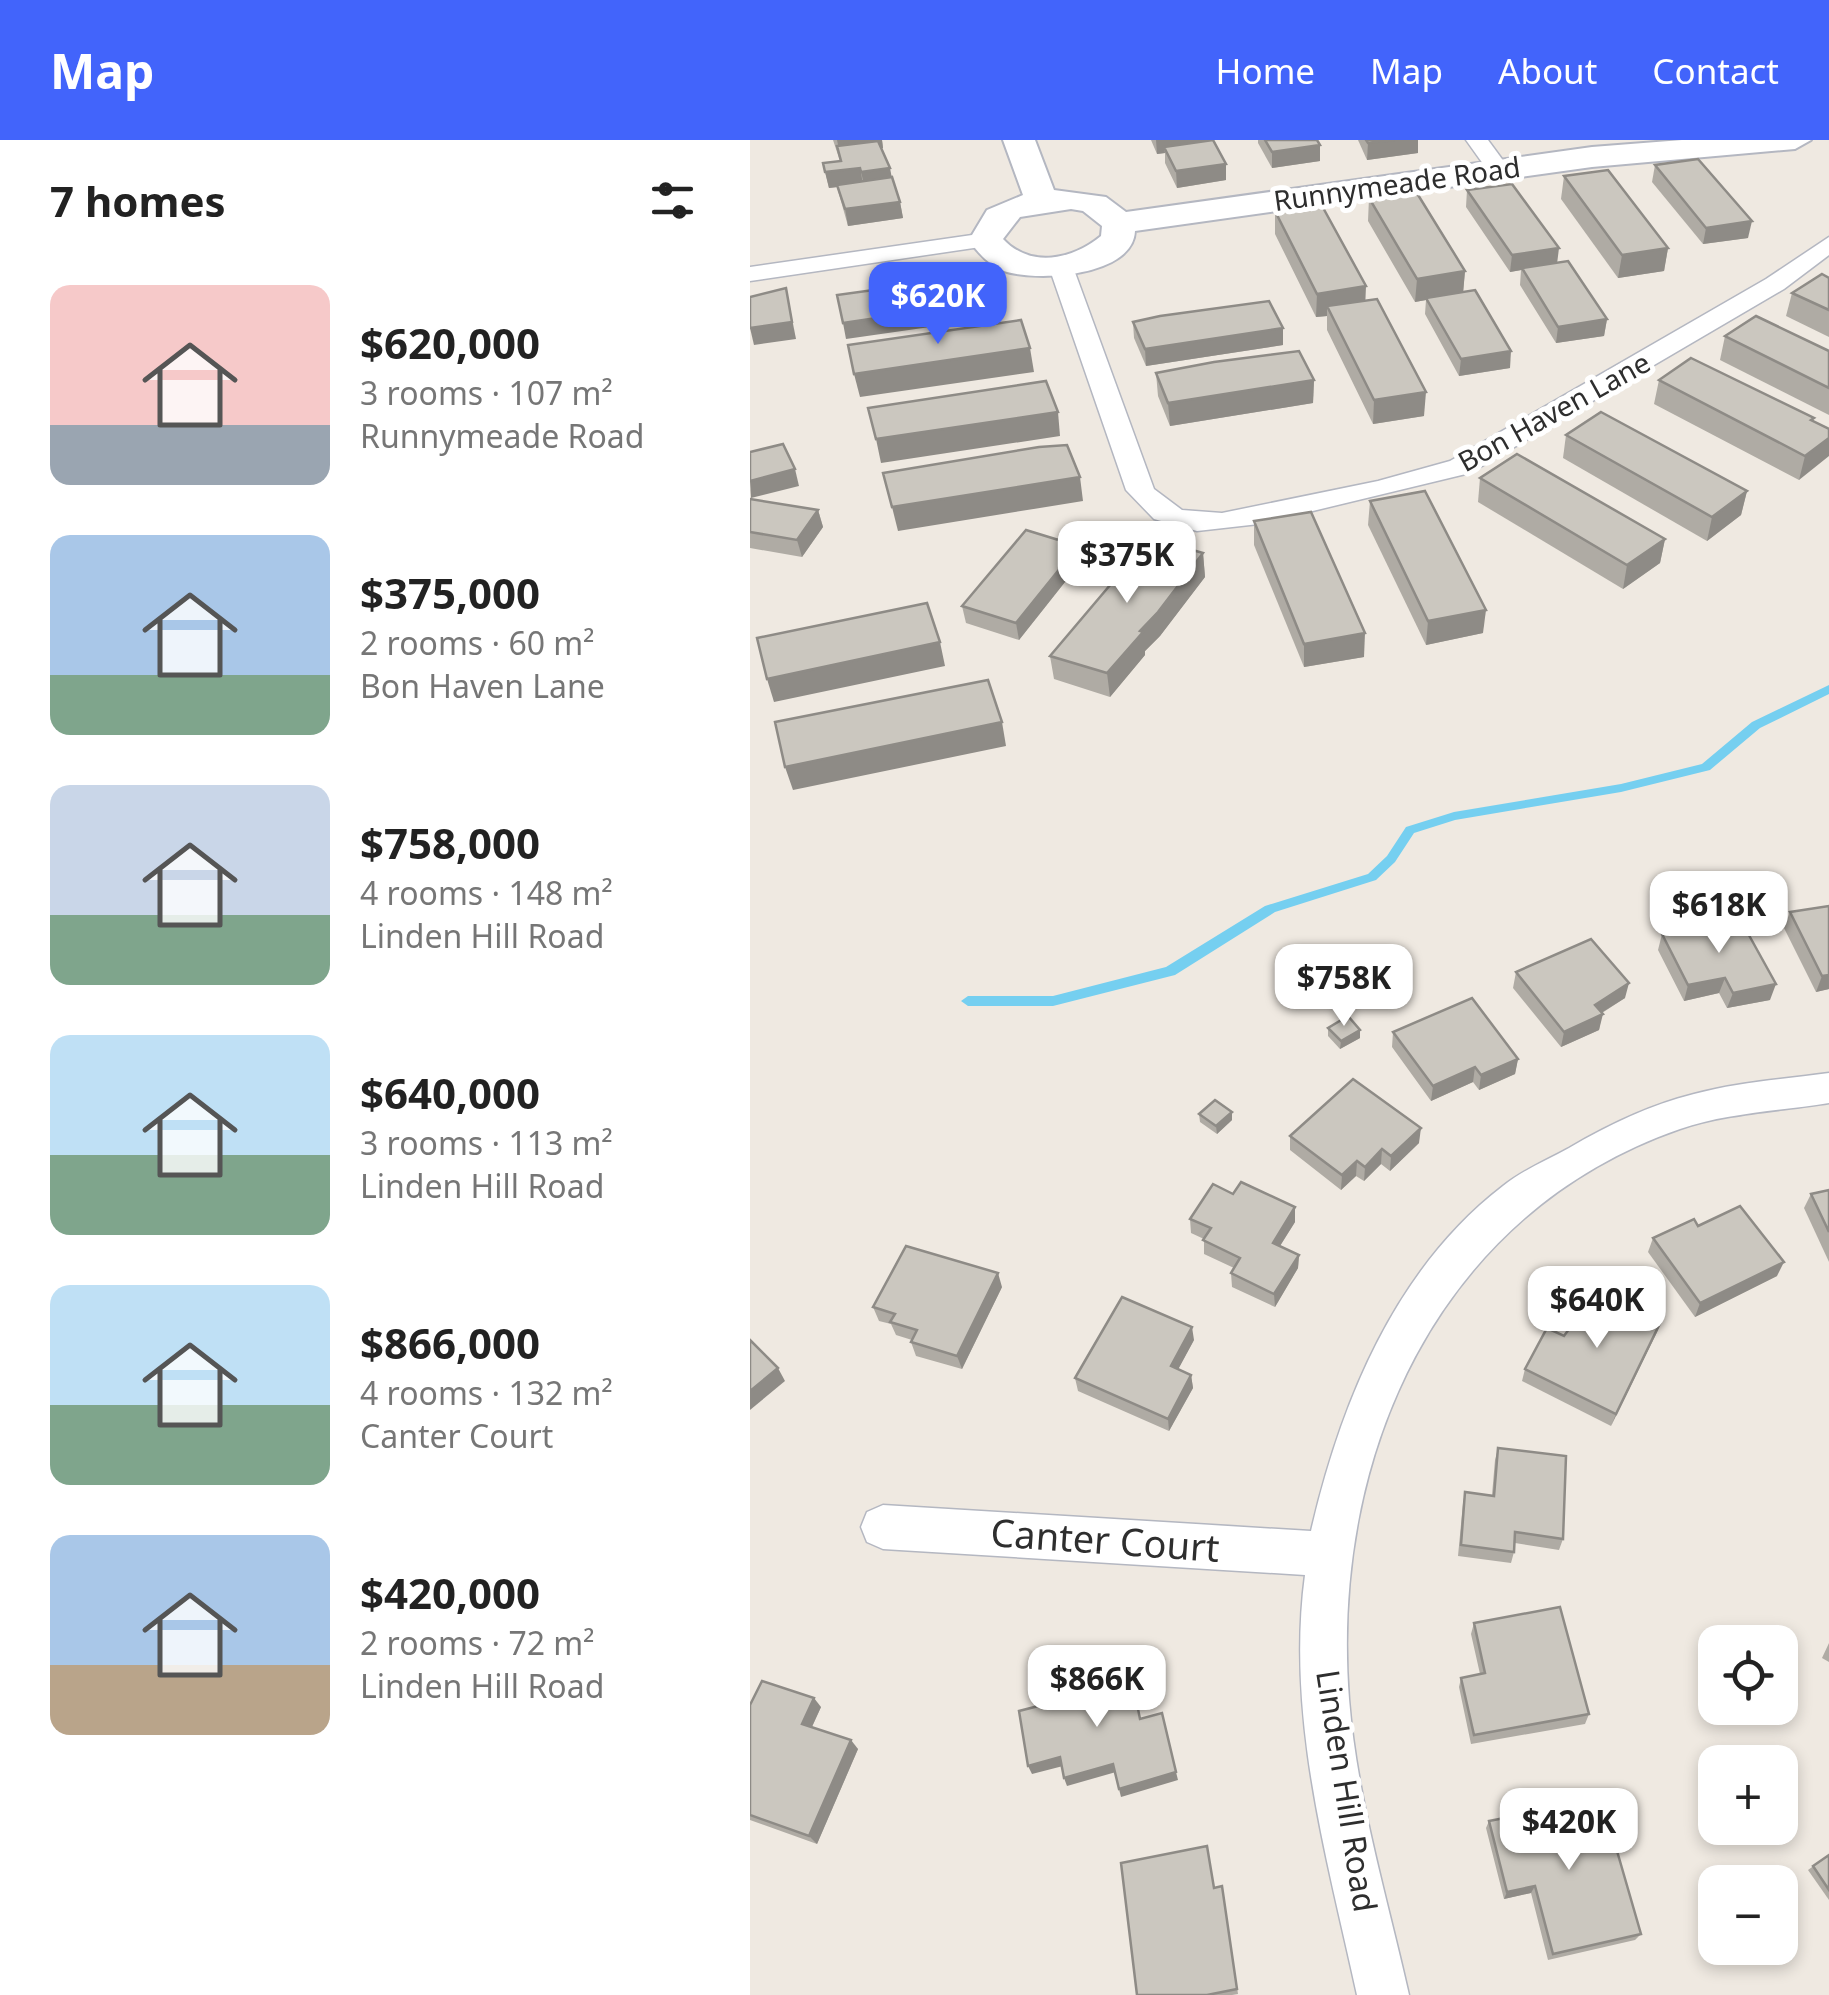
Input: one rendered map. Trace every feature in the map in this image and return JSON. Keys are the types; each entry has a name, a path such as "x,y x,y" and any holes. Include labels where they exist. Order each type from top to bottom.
{"street":[{"path":"1019,140 1041,200"},
{"path":"1477,140 1498,170"},
{"name":"Runnymeade Road","path":"1119,224 1679,146 1795,140"},
{"path":"1041,200 1094,204 1119,224 1118,240 1104,253 1061,267 1011,262 994,253 986,240 990,224 1002,213 1041,200"},
{"path":"750,274 986,240"},
{"name":"Bon Haven Lane","path":"1061,267 1140,490 1150,505 1195,522 1233,520 1410,484 1460,467 1775,284 1829,244"},
{"name":"Linden Hill Road","path":"1382,1995 1338,1782 1323,1664 1327,1554 1360,1426 1409,1320 1462,1250 1516,1198 1605,1146 1692,1109 1829,1088"},
{"name":"Canter Court","path":"883,1527 1327,1554"}],"building":[{"path":"1213,140 1226,164 1176,171 1164,147"},
{"path":"1265,140 1317,140 1320,145 1272,152"},
{"path":"878,141 890,168 825,172 823,163 841,161 837,146"},
{"path":"1698,159 1752,221 1706,228 1655,165"},
{"path":"1608,170 1668,248 1622,255 1564,176"},
{"path":"892,177 900,202 845,209 837,185"},
{"path":"1512,184 1559,248 1512,255 1467,190"},
{"path":"1415,190 1465,271 1417,279 1369,198"},
{"path":"1321,204 1366,286 1317,294 1275,211"},
{"path":"1568,261 1607,319 1558,327 1522,268"},
{"path":"1822,274 1829,278 1829,310 1792,293"},
{"path":"976,276 984,302 843,323 837,295"},
{"path":"786,288 792,322 750,328 750,297"},
{"path":"1475,290 1511,351 1461,359 1426,298"},
{"path":"1377,299 1426,392 1374,400 1327,306"},
{"path":"1269,301 1283,328 1145,349 1133,322 1160,316"},
{"path":"1756,316 1829,351 1829,388 1725,336"},
{"path":"1021,320 1030,348 854,374 848,345"},
{"path":"1299,351 1314,380 1168,403 1156,373 1214,362"},
{"path":"1691,358 1814,418 1811,420 1829,429 1829,438 1805,456 1659,380"},
{"path":"1046,381 1058,412 876,439 868,408"},
{"path":"1601,412 1747,491 1712,517 1566,435"},
{"path":"783,444 795,469 750,481 750,452"},
{"path":"1067,445 1080,477 892,507 883,473 1039,447"},
{"path":"1517,454 1665,539 1627,565 1480,478"},
{"path":"1425,491 1486,610 1428,621 1370,501"},
{"path":"750,499 818,510 797,540 750,532"},
{"path":"1311,512 1365,633 1304,644 1254,521"},
{"path":"1026,530 1078,546 1016,623 962,606"},
{"path":"1150,538 1203,553 1140,631 1143,632 1107,673 1050,656"},
{"path":"927,603 940,642 767,679 757,638"},
{"path":"988,680 1002,722 785,767 775,722"},
{"path":"1829,906 1829,975 1822,976 1790,912"},
{"path":"1740,919 1776,984 1733,993 1725,978 1688,985 1662,934"},
{"path":"1591,939 1629,983 1595,1005 1603,1014 1564,1032 1516,972"},
{"path":"1472,998 1518,1059 1481,1075 1475,1067 1433,1086 1393,1032"},
{"path":"1348,1016 1360,1030 1341,1041 1328,1028"},
{"path":"1353,1079 1421,1128 1391,1156 1382,1149 1365,1167 1357,1161 1342,1175 1290,1136"},
{"path":"1215,1100 1232,1112 1216,1126 1199,1114"},
{"path":"1241,1182 1295,1207 1273,1243 1299,1255 1274,1294 1231,1273 1240,1258 1203,1240 1211,1228 1190,1219 1213,1184 1233,1194"},
{"path":"1829,1190 1829,1232 1811,1194"},
{"path":"1740,1206 1784,1262 1700,1303 1653,1238 1694,1219 1698,1226"},
{"path":"906,1246 998,1273 957,1356 911,1342 917,1330 890,1322 895,1314 873,1307"},
{"path":"1598,1289 1662,1319 1616,1414 1525,1369 1547,1328 1564,1336"},
{"path":"1122,1297 1192,1327 1171,1366 1191,1375 1168,1419 1075,1378"},
{"path":"750,1340 778,1368 750,1391"},
{"path":"1498,1448 1566,1456 1563,1539 1515,1532 1514,1552 1461,1545 1465,1492 1494,1496"},
{"path":"1560,1607 1589,1714 1474,1735 1461,1678 1485,1673 1474,1623"},
{"path":"1121,1664 1127,1696 1135,1694 1140,1719 1162,1713 1176,1772 1119,1789 1113,1764 1064,1778 1060,1757 1028,1766 1019,1711 1050,1703 1046,1685"},
{"path":"762,1681 814,1698 802,1724 851,1740 809,1836 750,1815 750,1705"},
{"path":"1602,1799 1641,1934 1553,1954 1535,1886 1507,1892 1489,1821"},
{"path":"1207,1846 1214,1888 1222,1886 1237,1989 1207,1995 1137,1995 1121,1863"},
{"path":"1829,1855 1829,1890 1813,1866"}],"waterway":[{"path":"968,1001 1053,1001 1170,971 1270,909 1372,877 1391,859 1410,830 1454,816 1621,788 1706,767 1756,725 1829,689"}]}
